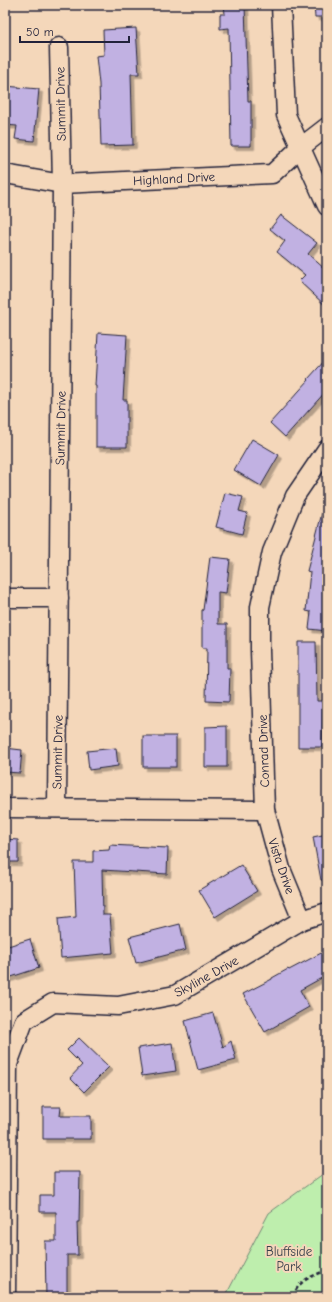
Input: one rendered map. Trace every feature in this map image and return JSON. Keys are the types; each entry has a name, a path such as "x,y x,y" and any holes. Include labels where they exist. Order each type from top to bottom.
{"street":[{"path":"281,5 286,115 327,206"},
{"name":"Summit Drive","path":"57,808 62,184 59,47"},
{"name":"Highland Drive","path":"5,174 62,184 272,174 300,147 327,127"},
{"name":"Conrad Drive","path":"265,810 260,607 272,552 295,496 327,449"},
{"path":"5,598 59,598"},
{"path":"5,808 265,810"},
{"name":"Vista Drive","path":"265,810 281,869 302,920"},
{"name":"Skyline Drive","path":"6,1297 8,1064 24,1021 53,1003 118,1006 174,995 302,920 327,912"}],"path":[{"path":"293,1297 296,1289 306,1279 327,1270"}],"green space":[{"name":"Bluffside Park","path":"327,1171 327,1297 225,1297 269,1213"}],"building":[{"path":"224,5 245,5 248,101 251,101 251,146 231,146 229,28 220,29 220,14 225,14"},
{"path":"314,5 327,5 327,17 315,17"},
{"path":"136,28 139,74 131,74 133,145 101,146 99,84 96,56 104,55 103,30"},
{"path":"5,86 39,89 34,141 15,139 17,126 5,125"},
{"path":"281,215 317,243 308,254 327,271 327,307 299,281 305,275 277,252 285,241 270,229"},
{"path":"98,333 127,335 123,400 127,400 127,447 96,447 95,386"},
{"path":"327,358 327,390 285,437 270,423"},
{"path":"252,439 279,455 261,486 234,470"},
{"path":"225,493 243,497 239,511 247,513 242,534 216,527"},
{"path":"323,509 327,510 327,631 309,629 311,612 306,611 310,572 307,571"},
{"path":"210,557 230,559 226,593 218,592 218,624 227,624 227,668 230,668 229,702 206,701 207,648 202,648 202,610"},
{"path":"298,642 316,642 317,701 323,701 322,747 298,747"},
{"path":"227,726 227,767 205,767 205,727"},
{"path":"143,736 176,736 176,767 143,767"},
{"path":"5,748 22,750 20,773 5,772"},
{"path":"116,748 118,766 89,770 87,751"},
{"path":"327,834 327,880 321,880 313,837"},
{"path":"5,839 18,840 18,862 5,862"},
{"path":"110,845 168,848 167,874 102,870 103,915 110,915 113,953 61,958 58,919 76,917 74,862 93,862 93,851 109,850"},
{"path":"241,865 257,891 215,917 199,890"},
{"path":"180,924 186,950 136,963 129,937"},
{"path":"30,939 39,968 5,979 5,947"},
{"path":"327,950 327,975 300,990 309,1007 265,1032 243,994 288,969 289,970"},
{"path":"213,1013 223,1047 231,1041 236,1060 198,1070 185,1021"},
{"path":"79,1038 109,1067 84,1092 70,1078 82,1065 67,1050"},
{"path":"172,1043 176,1071 142,1076 138,1048"},
{"path":"43,1107 61,1107 60,1116 91,1116 91,1139 43,1139"},
{"path":"54,1172 80,1172 79,1222 77,1222 78,1255 67,1255 67,1297 46,1297 45,1241 56,1241 56,1212 40,1212 40,1195 54,1195"}]}
